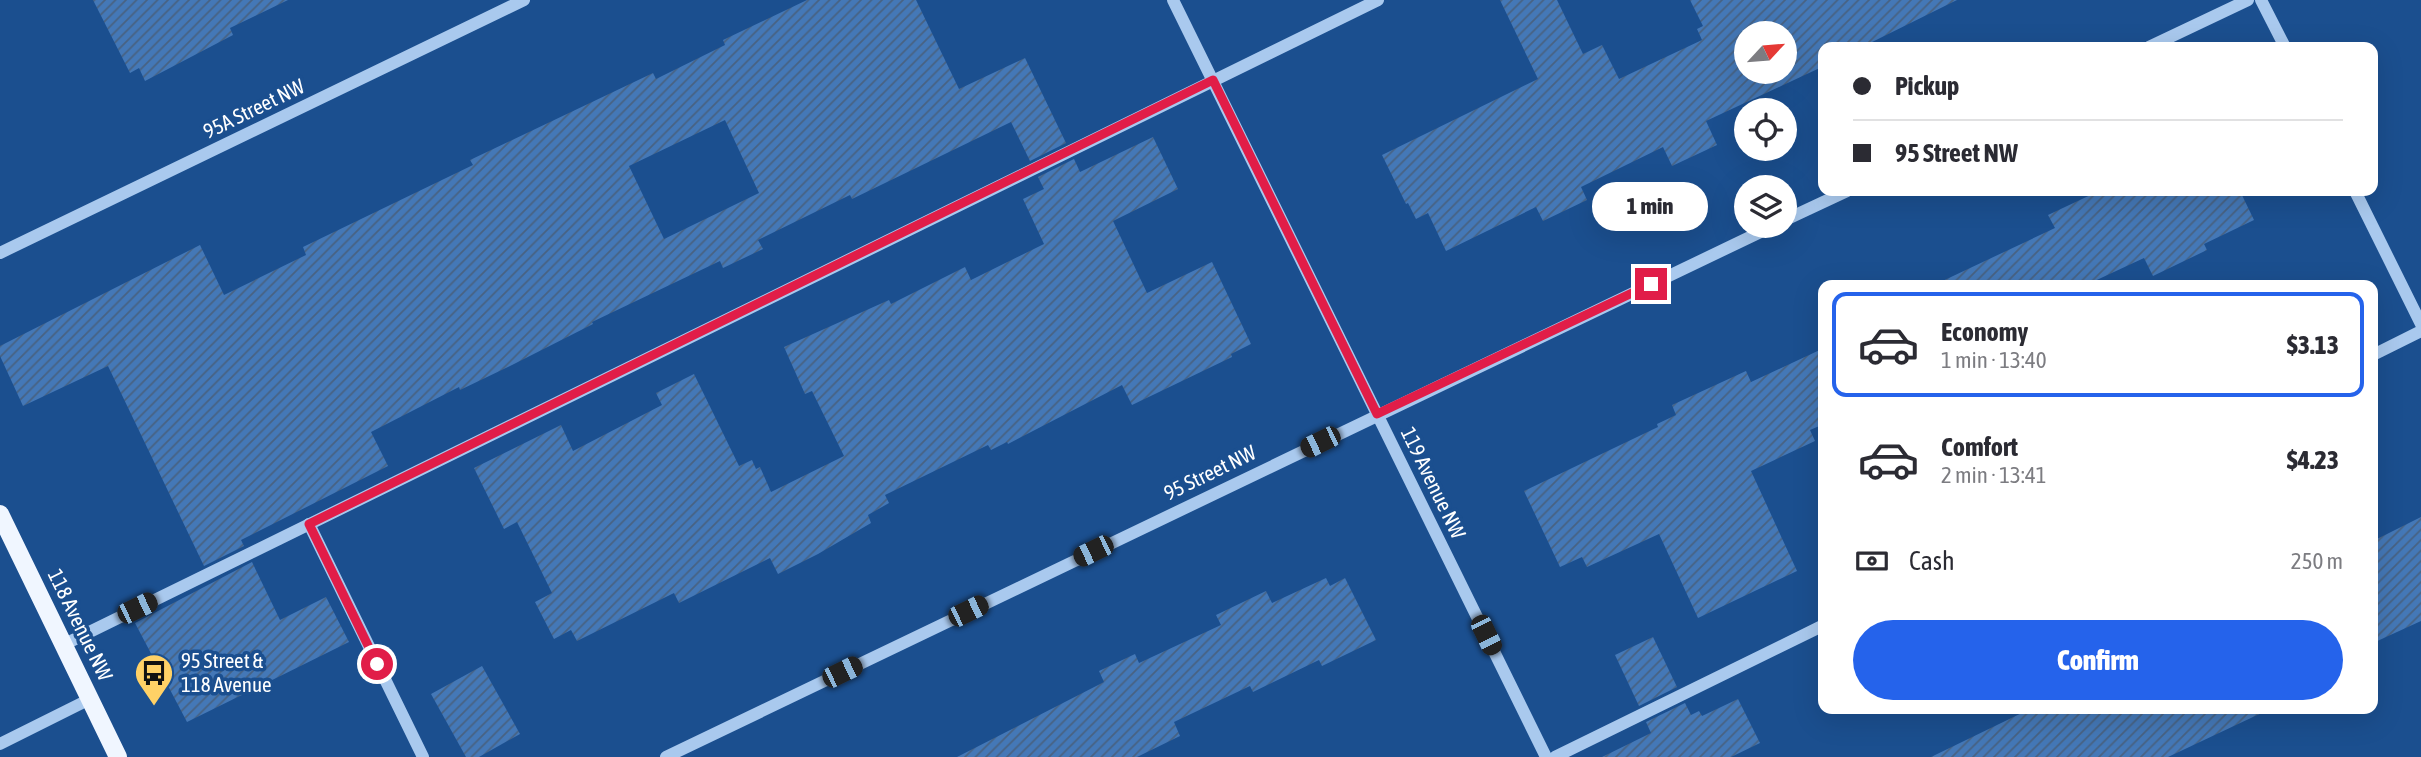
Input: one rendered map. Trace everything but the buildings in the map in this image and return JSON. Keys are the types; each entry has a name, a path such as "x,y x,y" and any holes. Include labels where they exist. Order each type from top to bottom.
{"main road":[{"name":"118 Avenue NW","path":"0,514 118,757"}],"street":[{"name":"95A Street NW","path":"0,253 524,0"},
{"name":"119 Avenue NW","path":"1173,0 1546,757"},
{"path":"64,645 1378,0"},
{"path":"2160,42 2248,0"},
{"path":"2261,0 2282,42"},
{"path":"1797,214 1836,196"},
{"path":"2357,196 2421,324"},
{"name":"95 Street NW","path":"666,757 1748,238"},
{"path":"2378,352 2421,331"},
{"path":"309,524 422,757"},
{"path":"1555,757 1818,628"},
{"path":"0,744 90,699"}],"place":[{"name":"95 Street & 118 Avenue","path":"154,707"}],"route":[{"path":"377,664 309,524 1213,80 1377,414 1651,284"}]}
